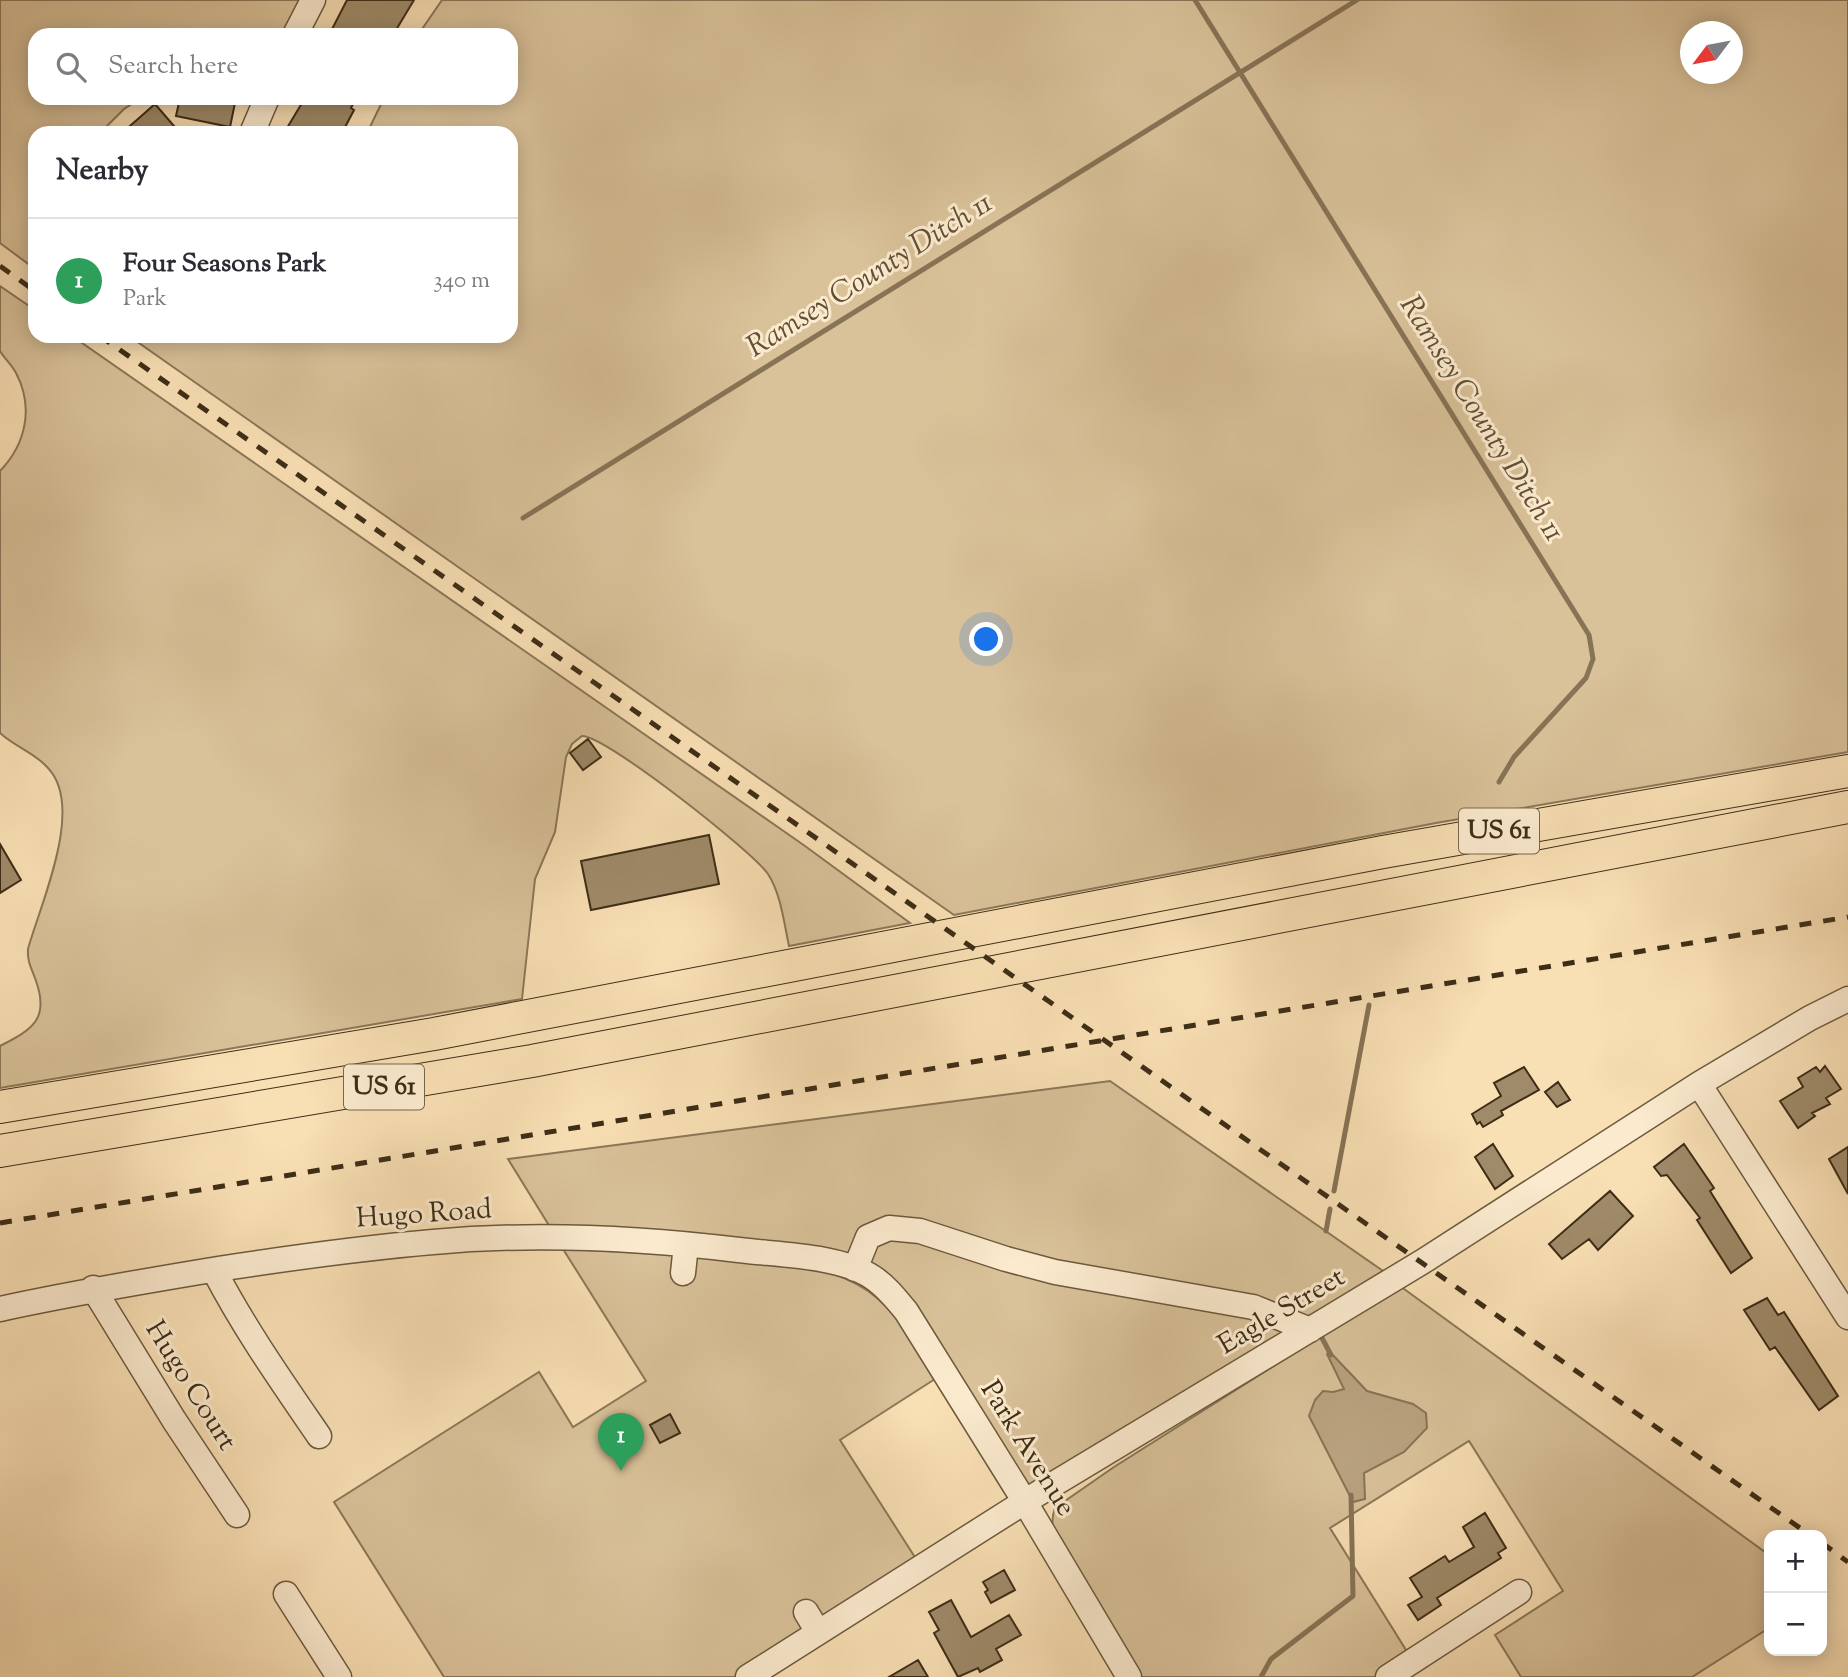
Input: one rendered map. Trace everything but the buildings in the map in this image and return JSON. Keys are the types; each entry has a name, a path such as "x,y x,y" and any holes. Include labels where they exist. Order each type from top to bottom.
{"main road":[{"name":"US 61","path":"0,1107 447,1031 1396,849 1848,771"},
{"name":"US 61","path":"0,1151 545,1058 1848,807"}],"street":[{"path":"299,28 313,0"},
{"path":"255,126 264,105"},
{"name":"Eagle Street","path":"748,1677 812,1622 1025,1502 1423,1262 1699,1084 1810,1018 1848,999"},
{"path":"1699,1084 1848,1317"},
{"path":"855,1269 868,1237 889,1228 920,1231 1055,1272 1253,1307 1310,1330"},
{"name":"Hugo Road","path":"0,1309 93,1289 214,1270 343,1250 436,1241 533,1238 686,1245 828,1261 855,1269"},
{"path":"682,1273 686,1245"},
{"name":"Park Avenue","path":"855,1269 872,1277 892,1294 906,1311 1025,1502 1129,1677"},
{"path":"214,1270 263,1354 319,1436"},
{"name":"Hugo Court","path":"93,1289 237,1515"},
{"path":"1388,1677 1519,1592"},
{"path":"286,1594 339,1677"}],"shaded area":[{"path":"0,0 301,0 287,28 28,28 28,105 130,105 107,126 28,126 28,264 0,243"},
{"path":"442,0 1848,0 1848,752 1436,823 954,915 139,343 518,343 518,126 370,126 381,105 518,105 518,28 423,28"},
{"path":"0,286 28,305 28,343 82,343 805,846 910,923 789,946 776,890 768,874 756,861 647,773 619,754 582,736 572,744 566,757 555,832 535,879 522,999 0,1088 0,1046 29,1029 39,1014 41,1005 28,949 57,856 62,806 58,785 48,768 0,733 0,471 16,449 26,412 22,386 0,351"},
{"path":"1110,1081 1383,1271 1035,1487 1024,1482 893,1281 550,1227 508,1159"},
{"path":"563,1249 679,1255 814,1268 851,1281 879,1300 906,1331 935,1379 840,1440 918,1562 734,1677 444,1677 334,1502 539,1372 573,1427 646,1381"},
{"path":"1400,1286 1764,1551 1764,1631 1692,1677 1521,1677 1495,1635 1563,1591 1469,1441 1330,1528 1411,1658 1380,1677 1142,1677 1059,1542 1053,1525 1055,1508 1114,1467"},
{"path":"1329,1351 1367,1391 1413,1404 1426,1413 1427,1428 1404,1452 1364,1473 1365,1499 1353,1502 1309,1416 1315,1400 1323,1391 1344,1389 1327,1354"}],"waterway":[{"name":"Ramsey County Ditch 11","path":"1195,0 1589,635 1593,659 1586,678 1514,757 1499,782"},
{"name":"Ramsey County Ditch 11","path":"523,518 1357,0"},
{"path":"1334,1191 1369,1005"},
{"path":"1326,1231 1330,1209"},
{"path":"1321,1336 1331,1355"},
{"path":"1261,1677 1271,1659 1353,1596 1351,1495"}],"railway":[{"path":"0,266 28,286"},
{"path":"110,343 1803,1530"},
{"path":"0,1223 1848,917"},
{"path":"1827,1547 1848,1562"}],"place":[{"name":"Four Seasons Park","path":"621,1471"}]}
